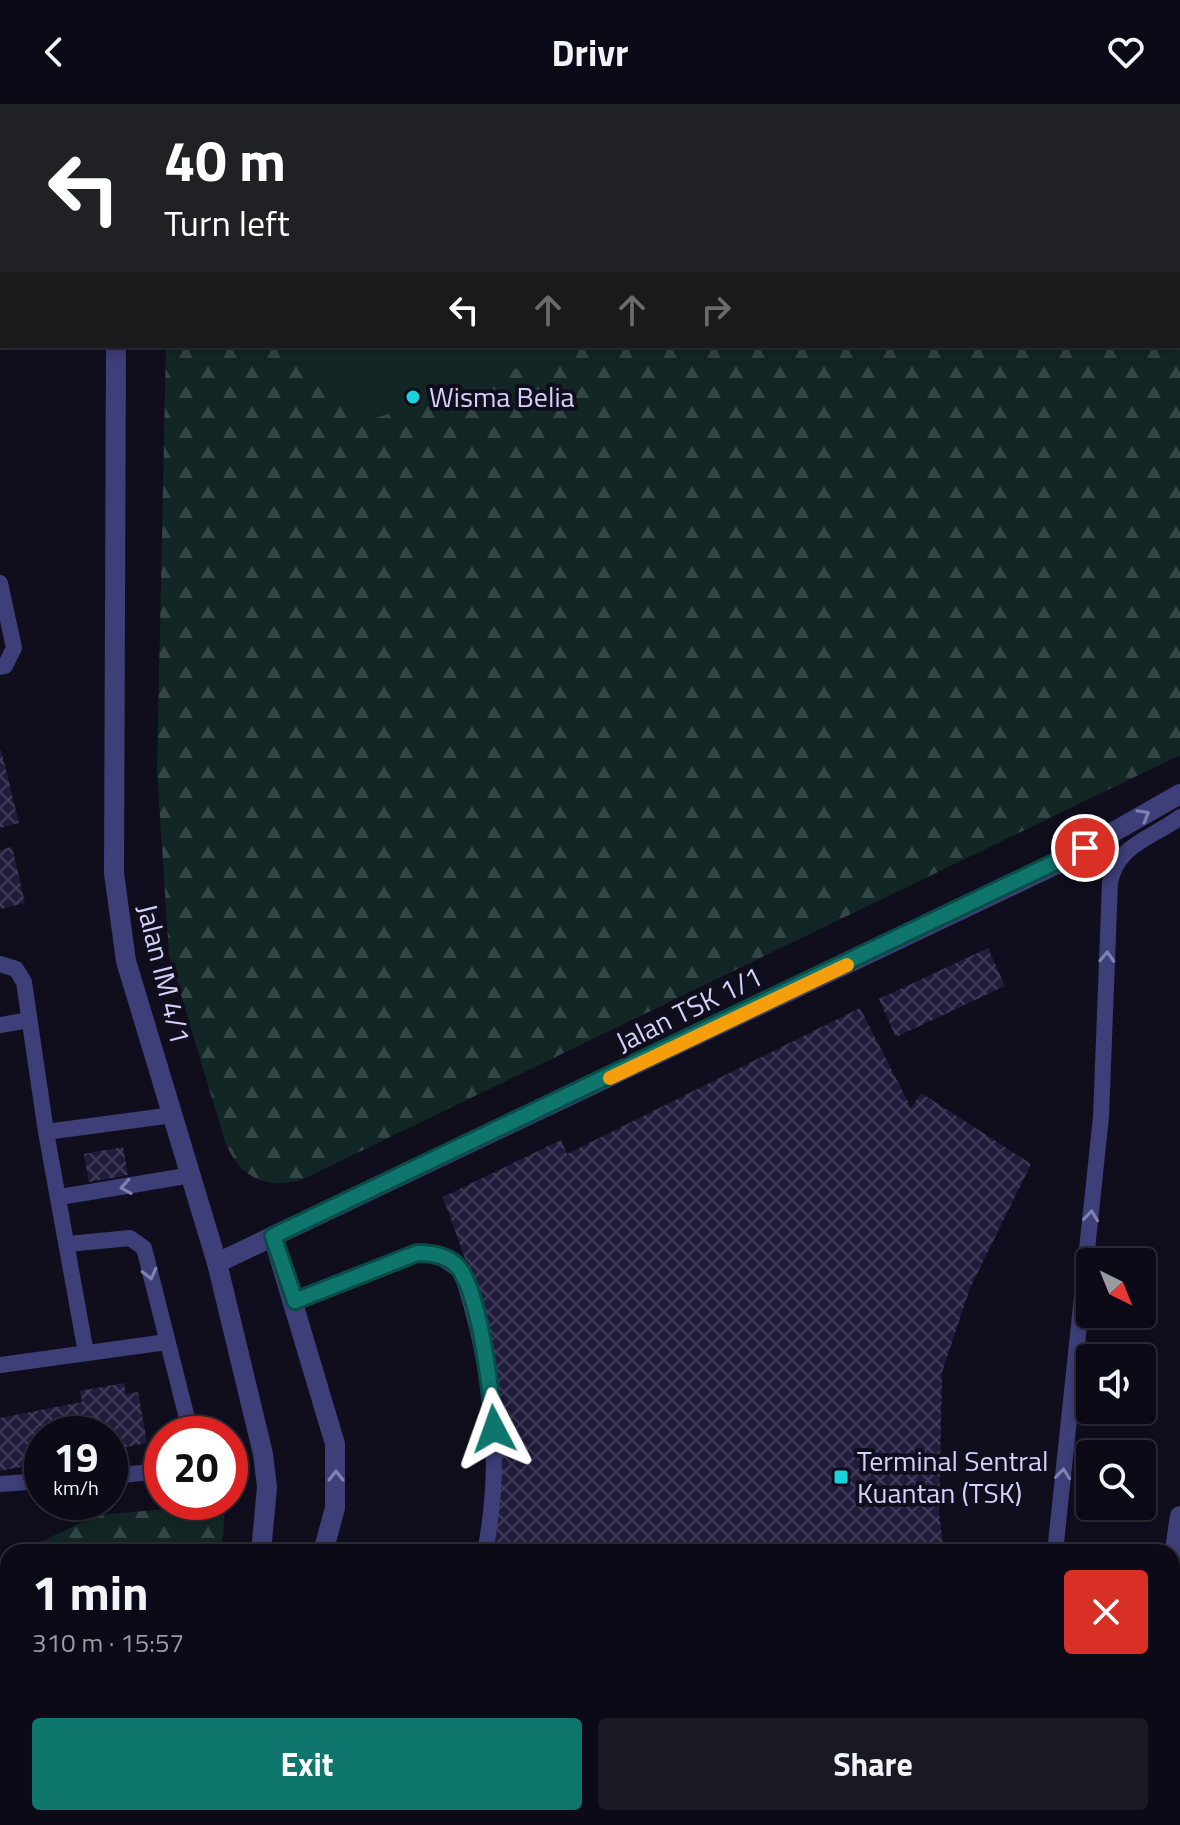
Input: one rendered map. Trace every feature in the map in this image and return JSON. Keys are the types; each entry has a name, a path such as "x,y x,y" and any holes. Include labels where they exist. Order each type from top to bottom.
{"street":[{"name":"Jalan IM 4/1","path":"116,348 114,873 126,961 217,1263 263,1454 267,1487 262,1544"},
{"name":"Jalan TSK 1/1","path":"217,1263 1061,862 1180,794"},
{"path":"273,1236 295,1301 335,1444 335,1508 325,1544"},
{"path":"1176,1544 1180,1516"}],"lane":[{"path":"0,583 14,648 5,666 0,667"},
{"path":"1056,1544 1101,1117 1110,883 1113,870 1131,846 1180,817"},
{"path":"0,964 16,969 24,982 46,1132 86,1353"},
{"path":"0,1025 29,1020"},
{"path":"46,1132 173,1115"},
{"path":"60,1197 192,1175"},
{"path":"68,1244 130,1238 144,1248 186,1416"},
{"path":"295,1301 417,1253 434,1253 461,1271 475,1314 490,1383 494,1473 486,1544"},
{"path":"0,1365 167,1342"},
{"path":"0,1484 24,1482"}],"green space":[{"path":"166,348 304,348 365,414 379,417 574,348 1180,348 1180,755 301,1180 276,1183 254,1177 237,1163 225,1141 169,955 157,770"},
{"name":"Wisma Belia","path":"271,348 651,348 364,449"},
{"path":"144,1511 144,1520 224,1520 222,1544 36,1544 87,1520 128,1520 128,1512"}],"building":[{"path":"0,751 19,823 0,828"},
{"path":"12,847 25,903 0,909 0,850"},
{"path":"988,948 1005,986 896,1037 879,999"},
{"path":"860,1008 911,1108 921,1093 1031,1164 970,1288 942,1372 939,1514 943,1544 494,1544 501,1420 478,1295 443,1197 561,1140 567,1154"},
{"path":"123,1147 128,1175 89,1182 84,1154"},
{"path":"124,1383 126,1394 138,1392 144,1444 128,1447 128,1416 24,1416 24,1466 0,1471 0,1418 82,1402 80,1391"}],"slow traffic":[{"path":"610,1078 847,965"}],"place":[{"name":"Wisma Belia","path":"413,397"},
{"name":"Terminal Sentral Kuantan (TSK)","path":"841,1477"}],"route":[{"path":"494,1429 490,1383 475,1314 461,1271 452,1263 434,1253 417,1253 295,1301 273,1236 758,1007 1085,848"}]}
